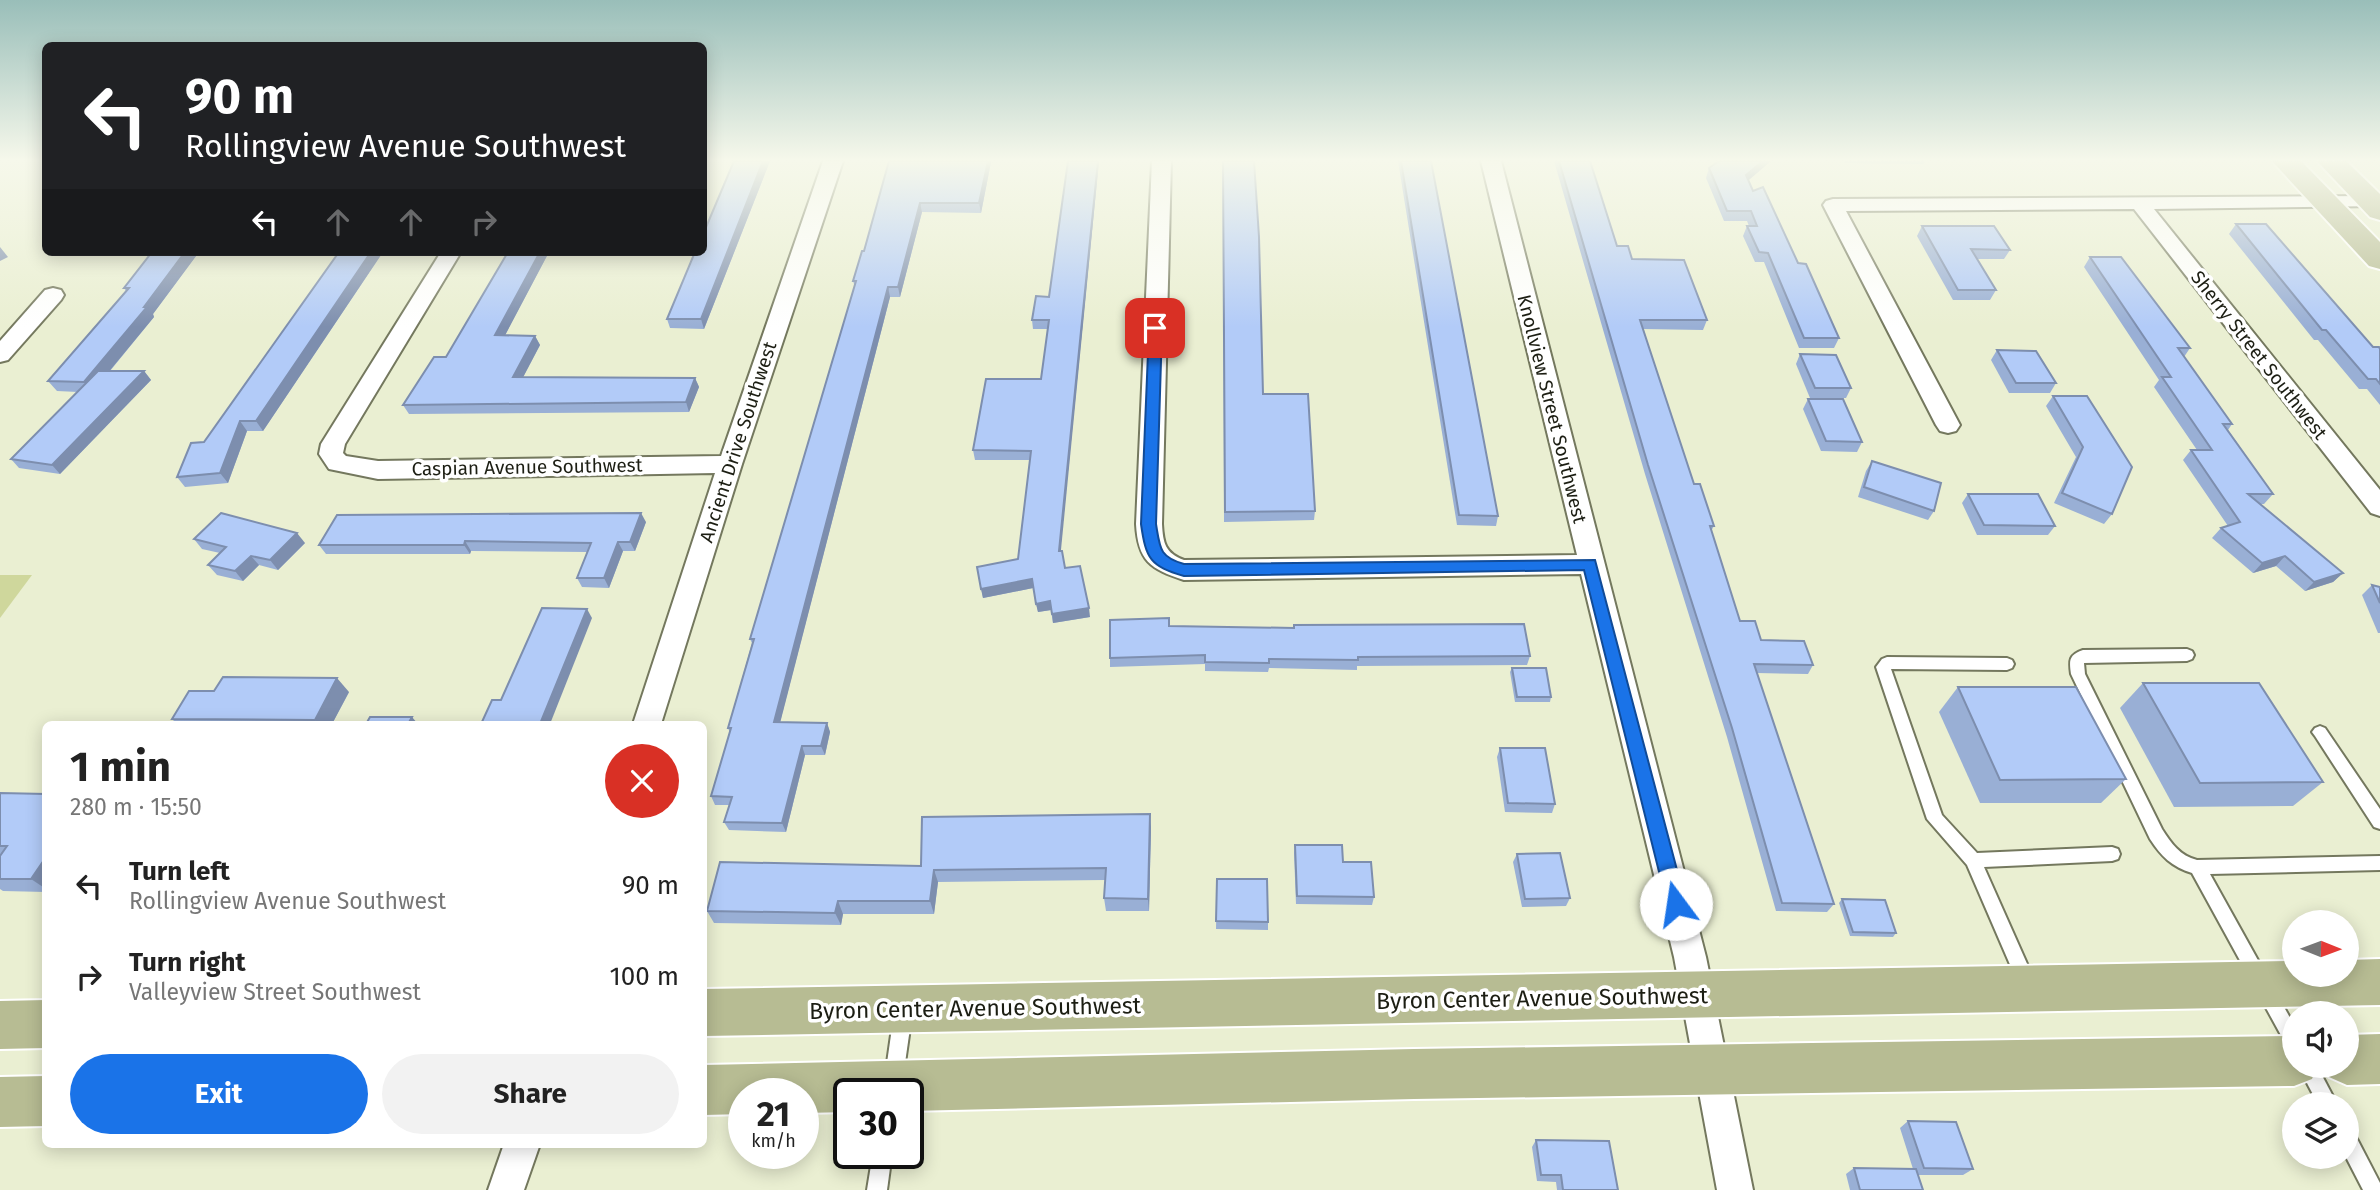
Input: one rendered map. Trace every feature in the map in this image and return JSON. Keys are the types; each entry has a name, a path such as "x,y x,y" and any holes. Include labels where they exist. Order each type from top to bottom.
{"main road":[{"path":"2339,217 2380,260"},
{"name":"Byron Center Avenue Southwest","path":"707,1013 2380,982"},
{"path":"0,1024 42,1024"},
{"path":"2359,1060 2380,1059"},
{"path":"924,1089 1414,1074 2282,1061"},
{"path":"707,1090 833,1090"},
{"path":"0,1102 42,1101"}],"street":[{"name":"Ancient Drive Southwest","path":"648,721 730,464 814,217"},
{"path":"1159,217 1149,524 1152,550 1157,559 1184,570 1590,564"},
{"name":"Knollview Street Southwest","path":"1505,217 1686,943 1735,1190"},
{"path":"1839,217 1948,425"},
{"name":"Sherry Street Southwest","path":"2150,217 2380,507"},
{"name":"Caspian Avenue Southwest","path":"449,256 342,428 331,454 338,463 378,470 730,464"},
{"path":"0,355 53,295"},
{"path":"506,1190 521,1148"}],"lane":[{"path":"2187,655 2083,656 2076,660 2078,674 2156,834 2181,863 2197,867 2380,863"},
{"path":"2007,664 1887,663 1883,667 1935,819 1973,860 2029,989"},
{"path":"2320,732 2380,822"},
{"path":"1973,860 2112,854"},
{"path":"2197,867 2282,1020"},
{"path":"894,1078 904,1009"},
{"path":"2359,1163 2373,1190"},
{"path":"877,1190 880,1169"}],"green space":[{"path":"0,575 32,575 0,618"}],"building":[{"path":"711,217 741,217 701,319 667,319 693,256 707,256 707,225"},
{"path":"874,217 916,217 898,287 888,287 774,722 827,723 821,746 802,746 782,823 724,822 732,797 711,796 754,639 750,639"},
{"path":"1060,217 1092,217 1059,551 1062,551 1065,568 1080,566 1089,608 1052,614 1050,601 1036,604 1032,579 981,589 977,567 1018,559 1031,451 973,450 986,379 1041,379 1049,320 1032,320 1036,296 1049,297"},
{"path":"1223,217 1258,217 1263,394 1308,394 1315,511 1225,512"},
{"path":"1410,217 1441,217 1498,516 1459,515"},
{"path":"1575,217 1608,217 1617,246 1628,246 1632,259 1684,260 1707,320 1640,320 1694,484 1700,484 1714,526 1710,526 1740,621 1755,621 1761,640 1804,641 1813,665 1754,664 1834,904 1782,903 1732,728 1648,465"},
{"path":"1753,217 1777,217 1798,263 1806,264 1839,338 1804,338 1768,253 1759,252 1747,226 1757,226"},
{"path":"2236,224 2266,224 2373,347 2379,347 2380,384 2376,379 2368,379 2326,330 2322,330"},
{"path":"1922,226 1994,226 2010,250 1971,249 1996,290 1958,290"},
{"path":"149,256 182,256 144,307 147,307 84,382 48,381 129,288 124,288"},
{"path":"336,256 368,256 256,421 240,421 220,473 177,477 191,443 204,442"},
{"path":"506,256 538,256 495,335 535,336 513,377 695,378 686,402 403,405 434,357 446,357"},
{"path":"2090,257 2121,257 2190,348 2178,348 2232,424 2223,424 2273,494 2248,494 2343,573 2314,582 2285,556 2262,563 2221,528 2240,522 2191,450 2212,450 2162,377 2171,377"},
{"path":"1997,350 2036,351 2056,383 2016,383"},
{"path":"1800,354 1836,355 1851,388 1815,388"},
{"path":"98,371 144,371 52,465 11,459"},
{"path":"2053,396 2087,396 2132,467 2112,514 2062,493 2083,447"},
{"path":"1808,399 1843,399 1862,442 1826,441"},
{"path":"1872,461 1941,483 1934,511 1864,487"},
{"path":"1968,494 2038,494 2055,526 1984,525"},
{"path":"221,513 297,533 270,560 251,556 235,571 208,565 226,547 194,539"},
{"path":"641,513 630,542 618,542 604,578 577,578 591,543 465,541 464,545 319,545 337,515"},
{"path":"2372,585 2380,587 2380,603"},
{"path":"542,608 587,609 541,721 482,721 492,700 501,700"},
{"path":"1169,618 1169,626 1294,628 1294,625 1524,624 1530,656 1269,659 1269,663 1205,662 1205,655 1110,658 1110,620"},
{"path":"1512,668 1546,668 1551,697 1517,697"},
{"path":"223,677 337,678 315,720 172,719 189,691 214,691"},
{"path":"2143,683 2259,683 2323,782 2200,783"},
{"path":"1958,687 2076,687 2126,779 2000,780"},
{"path":"370,717 412,717 410,721 368,721"},
{"path":"1500,748 1545,748 1555,804 1508,803"},
{"path":"0,793 42,794 42,863 31,879 0,879 0,856 7,846 0,846"},
{"path":"1150,814 1148,899 1104,898 1106,868 934,870 930,901 838,901 835,913 707,911 720,862 921,866 922,817"},
{"path":"1295,845 1342,845 1343,862 1371,862 1374,897 1297,896"},
{"path":"1560,853 1570,898 1525,899 1517,854"},
{"path":"1217,879 1267,879 1268,922 1216,921"},
{"path":"1842,899 1885,900 1896,933 1853,932"},
{"path":"1908,1121 1956,1122 1973,1169 1924,1168"},
{"path":"1536,1140 1609,1141 1618,1190 1563,1190 1561,1175 1541,1175"},
{"path":"1854,1168 1916,1169 1923,1190 1860,1190"}],"route":[{"path":"1155,328 1149,538 1157,559 1165,564 1184,570 1590,564 1676,904"}]}
